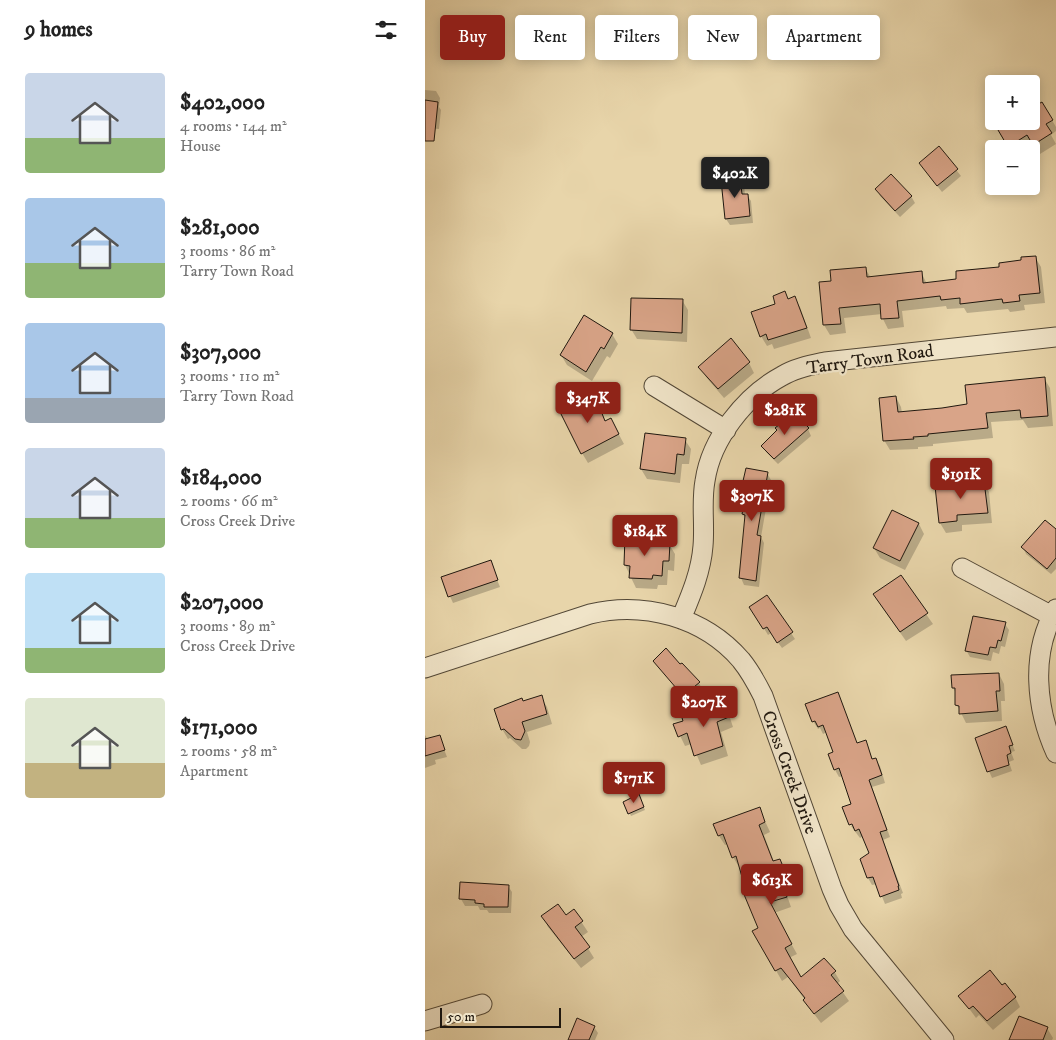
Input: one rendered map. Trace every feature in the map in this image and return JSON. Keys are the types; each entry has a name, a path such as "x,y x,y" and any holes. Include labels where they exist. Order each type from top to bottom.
{"street":[{"name":"Tarry Town Road","path":"681,619 701,563 705,480 709,463 726,430 754,395 783,375 825,362 1056,337"},
{"path":"655,386 726,430"},
{"path":"962,568 1054,612 1045,638 1039,676 1042,713 1056,753"},
{"name":"Cross Creek Drive","path":"425,668 600,612 636,609 681,619 705,630 740,660 749,671 763,696 839,905 853,929 944,1040"},
{"path":"425,1021 483,1004"}],"building":[{"path":"425,100 438,102 434,141 425,141"},
{"path":"1042,102 1053,120 1046,124 1052,133 1040,141 1030,140 1027,135 1019,140 1004,140 998,130 1040,130 1040,103"},
{"path":"939,146 958,169 937,186 919,163"},
{"path":"891,174 912,196 895,211 875,189"},
{"path":"740,177 742,194 748,194 750,216 725,219 721,180"},
{"path":"1036,256 1040,293 1019,295 1020,301 1003,303 1002,299 960,304 960,298 941,300 940,296 897,301 899,318 881,319 880,304 839,308 841,324 823,325 819,282 831,281 830,270 866,267 867,277 922,271 923,283 956,279 956,271 999,267 999,263 1021,260 1021,257"},
{"path":"785,291 788,299 795,296 807,328 768,340 766,334 760,337 751,312 775,304 773,296"},
{"path":"631,298 683,299 682,333 630,330"},
{"path":"584,315 613,333 604,349 601,347 586,372 560,355"},
{"path":"731,338 750,362 718,389 698,367"},
{"path":"1045,377 1048,416 1021,418 1020,410 986,413 988,428 928,434 928,436 913,437 914,439 883,441 879,398 896,396 898,412 942,408 967,404 965,385"},
{"path":"591,393 597,401 605,421 611,418 619,434 581,454 559,410"},
{"path":"794,413 809,428 774,459 761,446 777,430 775,428"},
{"path":"645,433 686,438 684,455 677,454 675,474 640,469"},
{"path":"746,468 768,472 757,535 761,536 756,581 739,578 745,515 742,514 746,495 740,494"},
{"path":"984,481 988,513 957,515 957,521 939,523 935,486"},
{"path":"892,510 919,523 900,561 873,548"},
{"path":"1045,520 1056,529 1056,558 1047,569 1021,547"},
{"path":"625,536 670,543 669,561 663,561 662,576 653,575 652,579 629,578 630,566 624,565"},
{"path":"491,560 498,580 448,597 441,577"},
{"path":"901,575 928,613 900,632 873,594"},
{"path":"767,595 793,632 777,643 767,627 763,629 749,607"},
{"path":"973,616 1006,622 1001,641 998,640 996,648 990,647 988,655 965,651"},
{"path":"666,648 700,682 683,696 653,661"},
{"path":"999,673 1000,691 996,691 998,711 959,714 959,706 955,705 955,688 952,688 951,675"},
{"path":"838,692 857,743 866,740 872,759 876,758 882,775 869,780 887,830 880,832 899,890 880,897 873,877 867,878 860,859 869,853 859,829 855,831 852,824 849,825 842,807 851,804 839,768 834,770 828,754 833,752 823,725 818,727 815,721 812,722 805,704"},
{"path":"542,695 547,714 522,722 525,731 521,740 515,739 504,729 501,730 494,709 522,698 523,701"},
{"path":"723,700 729,717 717,722 723,746 694,756 687,733 678,737 673,724 683,721 682,718 697,712 696,710"},
{"path":"1006,726 1013,745 1009,746 1011,753 1007,755 1009,765 987,772 975,738"},
{"path":"440,735 445,750 425,756 425,739"},
{"path":"639,794 644,807 628,814 623,802"},
{"path":"760,807 765,822 759,825 773,861 780,859 786,874 779,877 787,897 770,902 792,944 785,948 801,977 824,958 836,971 831,975 844,991 814,1014 803,1000 805,998 781,968 775,971 752,931 758,928 743,892 746,891 736,856 732,858 723,834 718,836 713,824"},
{"path":"460,882 509,885 508,907 484,907 484,904 475,903 475,900 459,899"},
{"path":"558,904 566,915 574,909 583,921 575,927 590,947 574,959 541,916"},
{"path":"990,970 1002,985 1005,983 1016,997 987,1021 973,1006 969,1009 958,996"},
{"path":"1019,1016 1048,1027 1043,1040 1009,1040"},
{"path":"577,1018 595,1026 589,1040 568,1040"}]}
